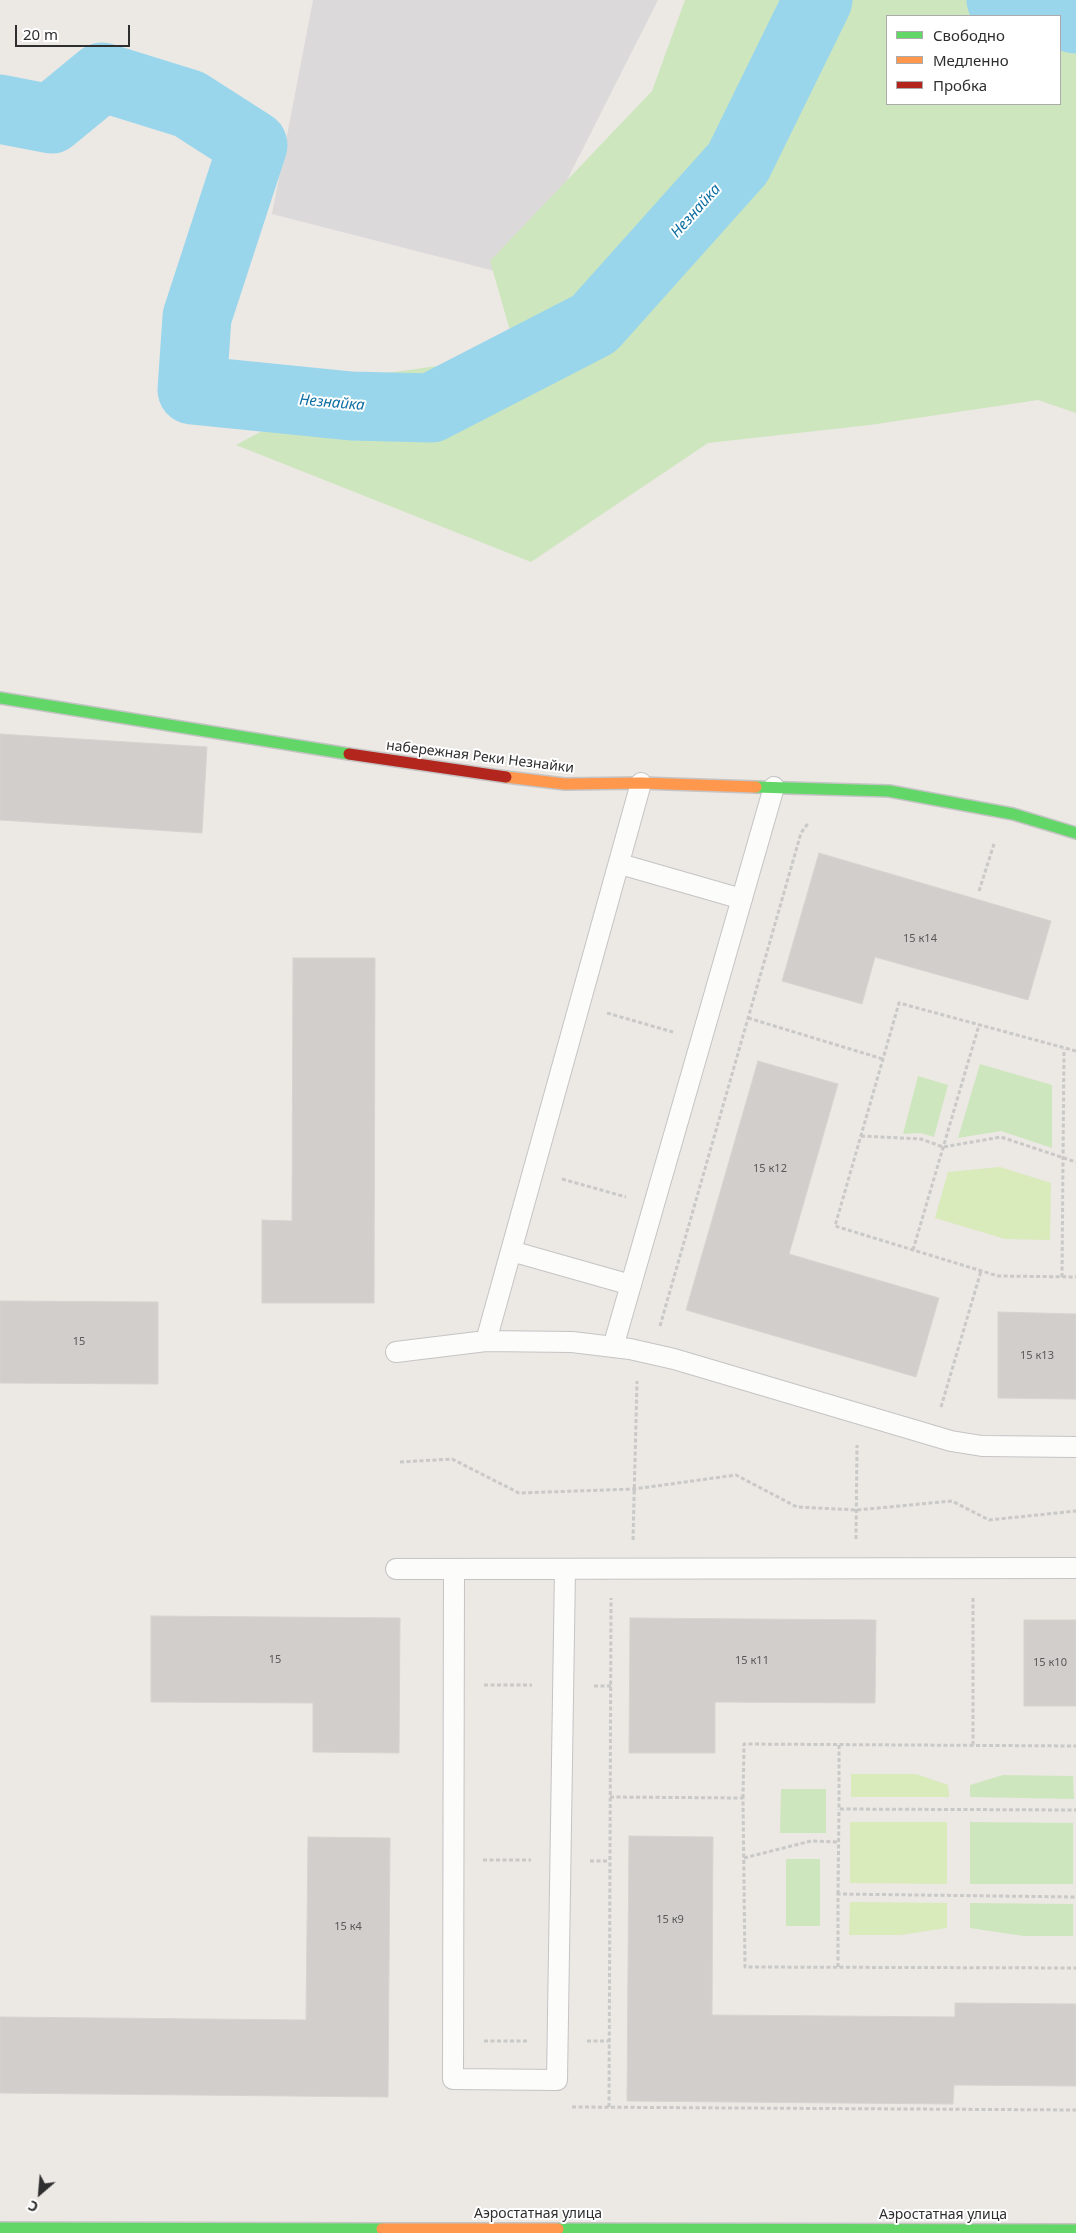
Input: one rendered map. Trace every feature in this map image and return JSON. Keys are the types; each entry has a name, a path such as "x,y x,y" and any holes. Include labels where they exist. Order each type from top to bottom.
{"street":[{"name":"набережная Реки Незнайки","path":"0,698 454,771 565,784 641,783 889,791 1014,814 1076,833"},
{"name":"Аэростатная улица","path":"0,2228 448,2231 1076,2230"}],"lane":[{"path":"486,1341 641,783"},
{"path":"613,1346 774,787"},
{"path":"620,864 742,899"},
{"path":"510,1251 631,1284"},
{"path":"396,1352 486,1341 572,1342 613,1346 674,1359 952,1442 982,1446 1076,1447"},
{"path":"396,1569 1076,1568"},
{"path":"454,1569 453,2079 557,2080 565,1569"}],"path":[{"path":"659,1329 802,833 810,822 818,822"},
{"path":"979,891 995,841"},
{"path":"1076,1050 899,1003 835,1226 998,1276 1076,1277"},
{"path":"580,1005 738,1051"},
{"path":"748,1018 882,1059"},
{"path":"913,1250 979,1025"},
{"path":"1062,1277 1064,1048"},
{"path":"861,1136 921,1139 943,1147 1000,1137 1076,1162"},
{"path":"534,1170 691,1216"},
{"path":"940,1411 982,1271"},
{"path":"609,2107 611,1593 633,1593 638,1351"},
{"path":"856,1568 858,1414"},
{"path":"400,1462 452,1459 519,1493 634,1489 736,1475 797,1507 857,1510 952,1500 989,1520 1076,1511"},
{"path":"964,1596 973,1596 973,1745"},
{"path":"454,1684 610,1686"},
{"path":"1076,1746 744,1744 743,1798 745,1967 1076,1968"},
{"path":"838,1967 839,1745"},
{"path":"610,1797 743,1798"},
{"path":"840,1809 1076,1810"},
{"path":"744,1858 811,1841 839,1842"},
{"path":"453,1860 610,1861"},
{"path":"838,1894 1076,1897"},
{"path":"453,2042 608,2041"},
{"path":"570,2107 1076,2110"}],"shaded area":[{"path":"313,0 658,0 518,277 272,214"}],"green space":[{"path":"685,0 1076,0 1076,413 1038,400 870,425 708,443 531,562 236,445 365,376 517,355 490,261 652,91"},
{"path":"980,1064 1052,1085 1052,1148 1001,1131 958,1138"},
{"path":"918,1076 948,1085 934,1137 921,1133 903,1134"},
{"path":"1000,1167 1051,1183 1050,1240 1005,1239 935,1218 948,1172"},
{"path":"851,1774 916,1774 948,1785 949,1797 851,1797"},
{"path":"1003,1775 1073,1776 1074,1799 970,1797 970,1785"},
{"path":"781,1789 826,1789 826,1833 780,1833"},
{"path":"850,1822 947,1822 947,1884 850,1883"},
{"path":"970,1822 1073,1823 1073,1884 970,1884"},
{"path":"786,1859 820,1859 820,1926 786,1926"},
{"path":"850,1902 947,1903 947,1928 900,1935 849,1935"},
{"path":"970,1903 1073,1904 1073,1936 1024,1936 970,1928"}],"building":[{"path":"0,734 207,747 202,833 0,820"},
{"path":"819,853 1051,921 1028,1000 875,957 862,1004 782,981"},
{"path":"293,958 375,958 374,1303 262,1303 262,1220 292,1221"},
{"path":"758,1061 838,1084 789,1254 939,1298 916,1377 686,1310"},
{"path":"0,1301 158,1302 158,1384 0,1383"},
{"path":"998,1312 1076,1314 1076,1399 998,1398"},
{"path":"151,1616 400,1618 399,1753 313,1752 313,1703 151,1702"},
{"path":"630,1618 876,1620 875,1703 715,1702 715,1753 629,1753"},
{"path":"1024,1620 1076,1620 1076,1706 1024,1706"},
{"path":"629,1836 713,1837 712,2015 955,2017 955,2003 1076,2004 1076,2086 954,2085 953,2104 627,2101"},
{"path":"308,1837 390,1838 388,2097 0,2093 0,2017 306,2020"}],"waterway":[{"name":"Незнайка","path":"0,109 51,119 102,77 189,104 253,145 197,317 192,390 351,406 431,408 594,324 738,163 818,0"},
{"name":"Незнайка","path":"1001,0 1060,15"},
{"name":"Незнайка","path":"1061,15 1076,19"}],"traffic: fast":[{"path":"0,698 349,754"},
{"path":"756,787 889,791 1013,814 1076,833"},
{"path":"0,2228 382,2229"},
{"path":"558,2229 1076,2230"}],"traffic: slow":[{"path":"506,777 565,784 641,783 756,787"},
{"path":"382,2229 558,2229"}],"traffic: jam":[{"path":"349,754 506,777"}]}
